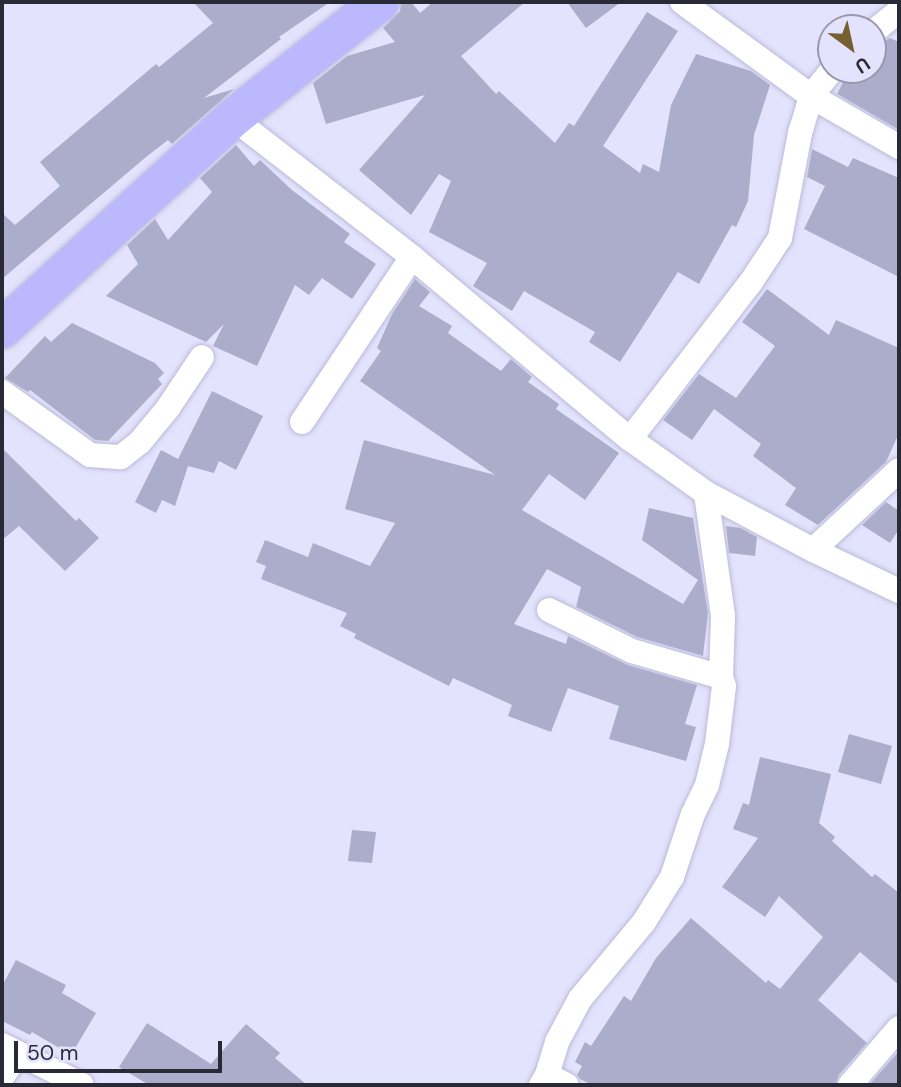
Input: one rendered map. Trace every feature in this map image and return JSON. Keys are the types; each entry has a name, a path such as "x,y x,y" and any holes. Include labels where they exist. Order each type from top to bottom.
{"highway":[{"path":"2,328 233,118 380,2"}],"street":[{"path":"682,2 811,96 899,147"},
{"path":"630,439 751,282 780,237 800,133 811,96 821,84"},
{"path":"233,118 412,257 630,439 706,492 813,551 899,592"},
{"path":"302,422 412,257"},
{"path":"2,391 90,455 121,457 140,442 154,425 202,357"},
{"path":"813,551 899,470"},
{"path":"552,1082 556,1042 580,999 643,922 672,877 693,814 707,785 724,686 721,677 723,616 706,492"},
{"path":"549,610 632,650 721,677"},
{"path":"850,1085 899,1028"},
{"path":"2,1077 10,1049 82,1085"}],"building":[{"path":"193,2 330,2 279,37 281,39 204,98 234,89 172,144 168,140 146,157 2,279 2,213 15,225 60,186 40,162 156,64 159,67 213,23"},
{"path":"401,2 411,2 420,13 433,2 525,2 461,56 496,94 499,91 555,143 569,123 574,126 647,12 678,31 603,146 640,173 643,164 659,172 671,105 696,54 751,71 770,85 754,135 748,201 736,227 732,225 699,284 678,272 620,362 589,342 595,332 524,291 512,311 473,286 487,263 429,232 451,181 439,174 411,215 359,170 425,95 326,124 313,83 347,56 395,42 383,28 400,11"},
{"path":"567,2 621,2 586,28"},
{"path":"890,38 899,42 899,130 837,94 842,84 887,84 887,40"},
{"path":"236,145 254,166 260,160 292,190 350,234 344,242 376,264 352,299 322,278 309,295 295,285 257,366 213,346 224,324 206,342 106,296 138,264 127,245 155,219 168,240 212,192 200,178"},
{"path":"812,149 848,167 853,158 899,178 899,277 804,229 825,186 807,177"},
{"path":"415,279 430,292 419,306 452,326 448,333 501,371 511,359 532,377 528,382 559,404 556,409 619,453 585,500 549,474 522,510 683,604 698,580 642,540 649,508 693,518 708,613 703,656 637,637 576,607 581,587 547,569 514,624 566,644 568,636 628,665 697,685 685,724 696,727 686,761 609,739 619,706 568,688 551,732 508,716 512,705 453,678 449,686 354,638 356,634 340,626 347,613 261,579 266,566 256,562 265,540 308,557 313,543 370,566 395,523 345,509 364,440 495,475 360,381 381,351 377,348 392,314"},
{"path":"767,289 829,335 836,320 899,348 899,433 886,462 818,525 785,505 796,488 753,456 761,444 714,409 692,440 663,420 699,374 736,398 775,346 742,322"},
{"path":"72,323 155,363 164,373 158,379 162,384 108,441 95,440 30,390 28,392 5,378 45,336 51,342"},
{"path":"212,391 263,416 236,470 219,461 214,473 188,466 175,506 162,500 156,513 135,502 161,450 178,459"},
{"path":"2,448 76,521 79,518 99,538 65,571 19,526 2,540"},
{"path":"886,502 899,511 899,529 890,543 862,525"},
{"path":"726,526 741,528 757,537 755,556 729,553"},
{"path":"849,734 892,746 881,784 838,772"},
{"path":"760,757 831,774 819,823 835,837 832,841 872,877 875,874 899,893 899,985 860,952 818,1000 867,1043 839,1075 836,1085 592,1085 580,1079 577,1075 582,1066 575,1062 585,1042 591,1046 624,996 631,1001 656,958 691,918 766,983 768,980 780,989 823,937 779,896 765,917 722,887 758,838 733,829 743,803 749,805"},
{"path":"352,830 376,832 372,863 348,861"},
{"path":"16,960 66,985 62,993 96,1013 71,1055 32,1032 30,1035 2,1021 2,986"},
{"path":"147,1023 211,1064 246,1024 280,1053 275,1058 307,1085 149,1085 119,1067"},
{"path":"899,1051 899,1085 869,1085"}]}
